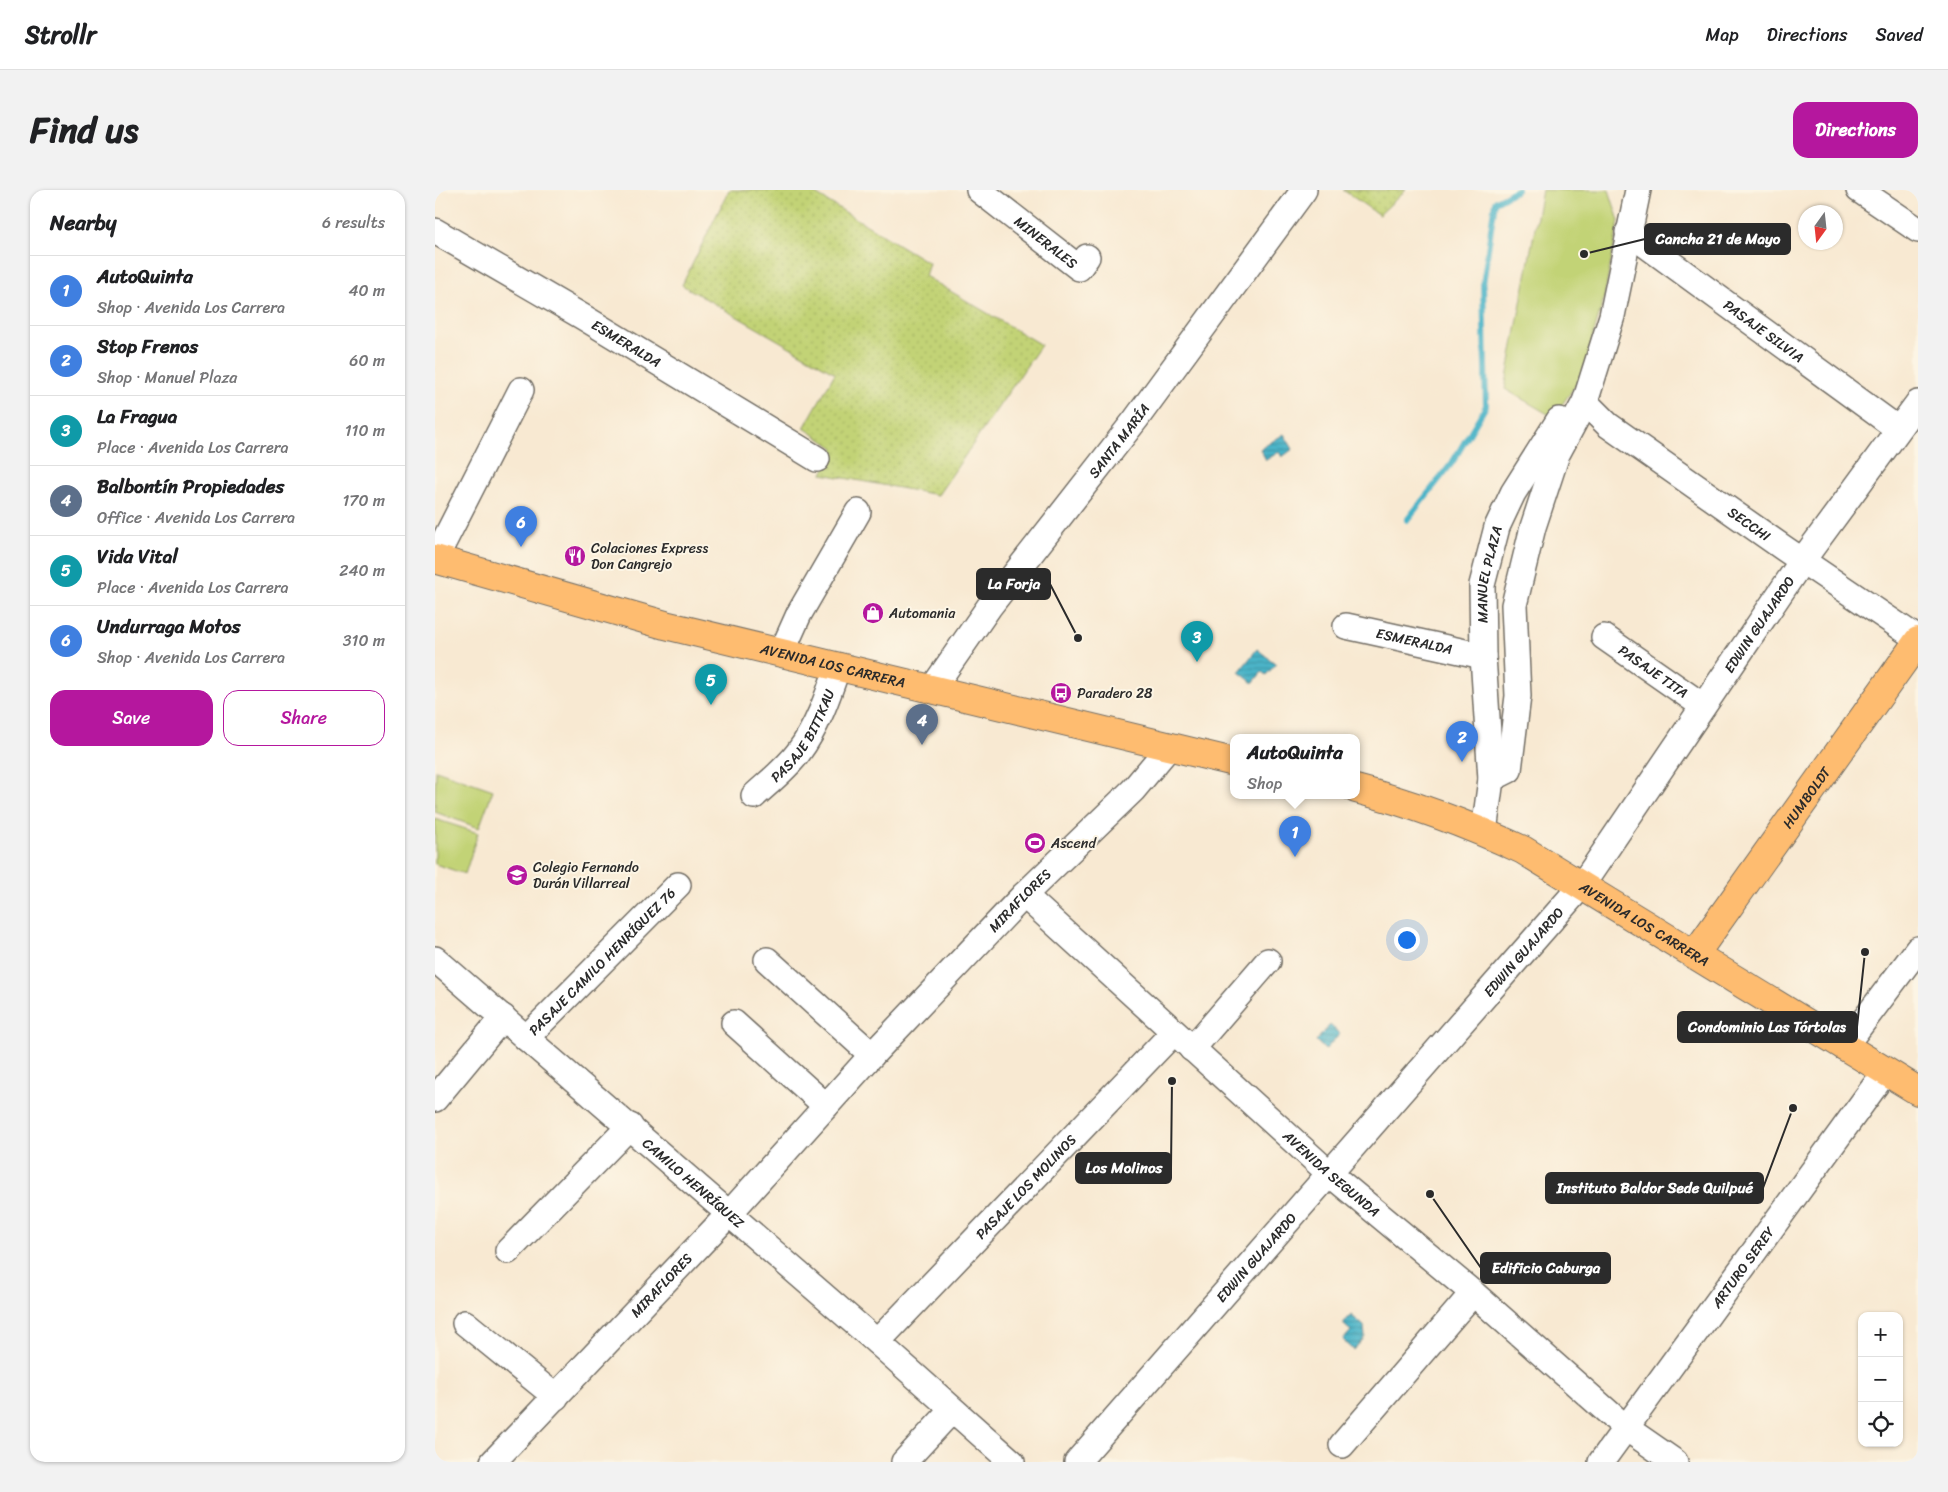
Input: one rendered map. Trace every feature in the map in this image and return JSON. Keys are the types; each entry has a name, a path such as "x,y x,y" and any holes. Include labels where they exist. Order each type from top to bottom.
{"main road":[{"name":"AVENIDA LOS CARRERA","path":"435,559 665,625 782,652 1169,748 1230,761"},
{"name":"HUMBOLDT","path":"1695,954 1918,640"},
{"name":"AVENIDA LOS CARRERA","path":"1360,790 1396,800 1484,832 1523,850 1918,1092"}],"street":[{"name":"MINERALES","path":"979,190 1079,268 1087,257"},
{"name":"SANTA MARÍA","path":"932,689 989,607 1136,419 1304,190"},
{"name":"MANUEL PLAZA","path":"1491,779 1509,770 1518,696 1514,605 1533,527 1557,454 1585,402 1612,316 1638,190"},
{"path":"1859,190 1918,230"},
{"name":"ESMERALDA","path":"435,231 583,317 817,459"},
{"name":"PASAJE SILVIA","path":"1628,232 1898,429"},
{"path":"435,559 521,390"},
{"name":"MANUEL PLAZA","path":"1484,832 1491,779 1483,656 1482,585 1497,526 1513,492 1558,420 1585,402"},
{"name":"SECCHI","path":"1585,402 1608,425 1918,640"},
{"name":"EDWIN GUAJARDO","path":"1077,1462 1582,885 1802,561 1918,402"},
{"path":"782,652 799,614 858,512"},
{"name":"ESMERALDA","path":"1346,626 1483,656"},
{"name":"PASAJE TITA","path":"1604,637 1703,706"},
{"name":"PASAJE BITTKAU","path":"754,796 791,761 803,745 827,701 839,666"},
{"name":"MIRAFLORES","path":"493,1462 728,1215 872,1055 1024,895 1133,790 1169,748"},
{"name":"PASAJE CAMILO HENRÍQUEZ 76","path":"527,1038 678,885"},
{"name":"AVENIDA SEGUNDA","path":"1024,895 1330,1174 1473,1293 1627,1428 1675,1462"},
{"path":"1844,1047 1918,949"},
{"name":"CAMILO HENRÍQUEZ","path":"435,959 629,1126 728,1215 877,1342 951,1410 1012,1462"},
{"path":"767,960 872,1055"},
{"path":"1192,1050 1268,961"},
{"path":"435,1099 503,1017"},
{"path":"734,1024 826,1106"},
{"name":"PASAJE LOS MOLINOS","path":"877,1342 1173,1032"},
{"name":"ARTURO SEREY","path":"1601,1462 1885,1072"},
{"path":"508,1251 629,1126"},
{"path":"1342,1445 1473,1293"},
{"path":"465,1323 556,1397"},
{"path":"904,1462 951,1410"}],"green space":[{"path":"729,190 809,190 929,263 925,276 1041,345 938,495 822,474 834,448 804,428 835,373 682,285"},
{"path":"1343,190 1406,190 1379,215"},
{"path":"1542,190 1609,190 1619,221 1604,298 1581,378 1553,417 1505,389"},
{"path":"436,770 493,790 479,828 435,812"},
{"path":"435,819 478,833 465,874 435,864"}],"water":[{"path":"1284,434 1293,449 1282,457 1279,452 1266,460 1260,449"},
{"path":"1257,649 1276,664 1266,675 1262,672 1253,683 1239,672"},
{"path":"1330,1025 1340,1034 1325,1050 1316,1041"},
{"path":"1351,1315 1364,1326 1365,1337 1354,1350 1343,1340 1351,1331 1343,1324"}],"waterway":[{"path":"1407,520 1452,463 1486,406 1483,284 1495,202 1517,190"}],"place":[{"name":"Cancha 21 de Mayo","path":"1584,254"},
{"name":"Undurraga Motos","path":"521,547"},
{"name":"Colaciones Express Don Cangrejo","path":"575,556"},
{"name":"Automania","path":"873,613"},
{"name":"La Forja","path":"1078,638"},
{"name":"La Fragua","path":"1197,662"},
{"name":"Paradero 28","path":"1061,693"},
{"name":"Vida Vital","path":"711,705"},
{"name":"Balbontín Propiedades","path":"922,745"},
{"name":"Stop Frenos","path":"1462,762"},
{"name":"Ascend","path":"1035,843"},
{"name":"AutoQuinta","path":"1295,857"},
{"name":"Colegio Fernando Durán Villarreal","path":"517,875"},
{"name":"Condominio Las Tórtolas","path":"1865,952"},
{"name":"Los Molinos","path":"1172,1081"},
{"name":"Instituto Baldor Sede Quilpué","path":"1793,1108"},
{"name":"Edificio Caburga","path":"1430,1194"}]}
